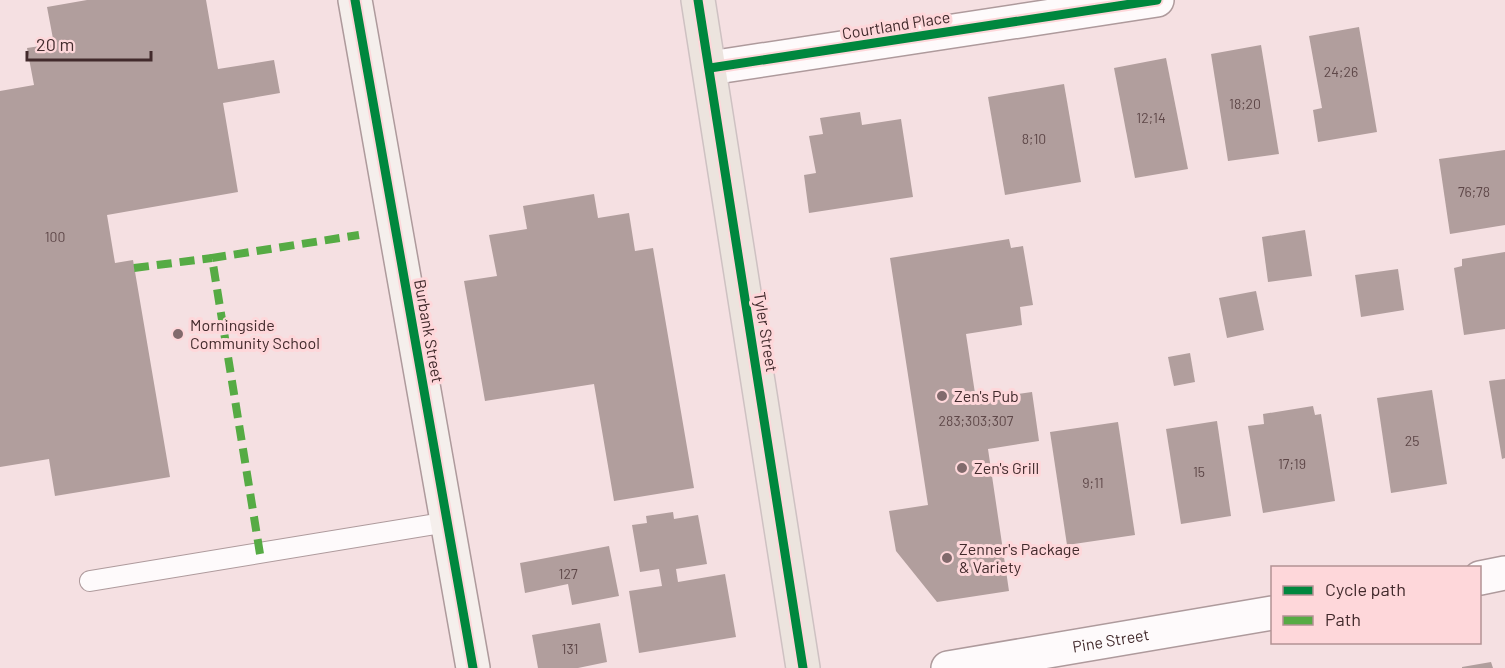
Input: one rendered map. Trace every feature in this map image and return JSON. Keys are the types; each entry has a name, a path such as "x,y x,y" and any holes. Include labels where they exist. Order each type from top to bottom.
{"main road":[{"name":"Tyler Street","path":"698,0 803,668"}],"street":[{"name":"Burbank Street","path":"355,0 473,668"},
{"name":"Courtland Place","path":"710,68 1158,0"},
{"path":"1481,578 1505,573"},
{"name":"Pine Street","path":"948,668 1271,613"}],"lane":[{"path":"90,581 448,522"}],"building":[{"path":"87,0 206,0 218,69 274,60 280,93 223,103 238,192 107,215 115,263 133,260 170,477 55,496 49,459 0,467 0,91 34,85 27,48 54,44 47,7"},
{"path":"1359,27 1377,132 1318,142 1313,110 1322,108 1309,36"},
{"path":"1261,45 1279,154 1228,161 1211,54"},
{"path":"1166,58 1188,169 1135,178 1114,68"},
{"path":"1064,84 1081,182 1005,195 988,97"},
{"path":"860,112 862,125 901,119 913,197 809,213 804,175 816,173 809,136 823,134 820,118"},
{"path":"1505,150 1505,225 1450,234 1439,159"},
{"path":"594,194 598,218 629,213 635,251 653,248 694,488 614,501 594,384 485,401 464,281 497,276 489,235 527,229 523,206"},
{"path":"1305,230 1312,276 1268,282 1262,237"},
{"path":"1009,239 1011,248 1023,246 1033,305 1020,307 1022,325 966,334 976,400 1032,392 1039,441 988,449 1009,591 937,602 896,551 889,511 928,505 890,258"},
{"path":"1505,252 1505,329 1464,335 1454,268 1462,266 1462,259"},
{"path":"1398,269 1404,310 1361,317 1355,275"},
{"path":"1256,291 1264,330 1227,338 1219,298"},
{"path":"1190,353 1195,382 1174,386 1168,357"},
{"path":"1505,379 1505,458 1502,459 1489,381"},
{"path":"1432,390 1447,484 1391,493 1377,398"},
{"path":"1313,406 1315,415 1321,414 1335,501 1263,513 1248,426 1264,424 1263,414"},
{"path":"1217,421 1231,516 1181,524 1166,429"},
{"path":"1118,422 1135,535 1067,545 1050,432"},
{"path":"673,512 674,519 698,515 707,564 676,569 678,582 725,574 736,637 639,653 629,591 662,586 659,569 640,572 632,525 647,523 646,516"},
{"path":"609,546 619,596 572,605 568,584 525,593 520,563"},
{"path":"600,623 607,662 578,668 538,668 532,635"},
{"path":"1491,662 1493,668 1462,668 1462,667"}],"marked path":[{"path":"260,554 212,258 359,235"},
{"path":"134,268 212,258"}],"cycle path":[{"path":"355,0 473,668"},
{"path":"698,0 803,668"},
{"path":"710,68 1157,0"}],"place":[{"name":"Morningside Community School","path":"178,334"},
{"name":"Zen's Pub","path":"942,396"},
{"name":"Zen's Grill","path":"962,468"},
{"name":"Zenner's Package & Variety","path":"947,558"}]}
